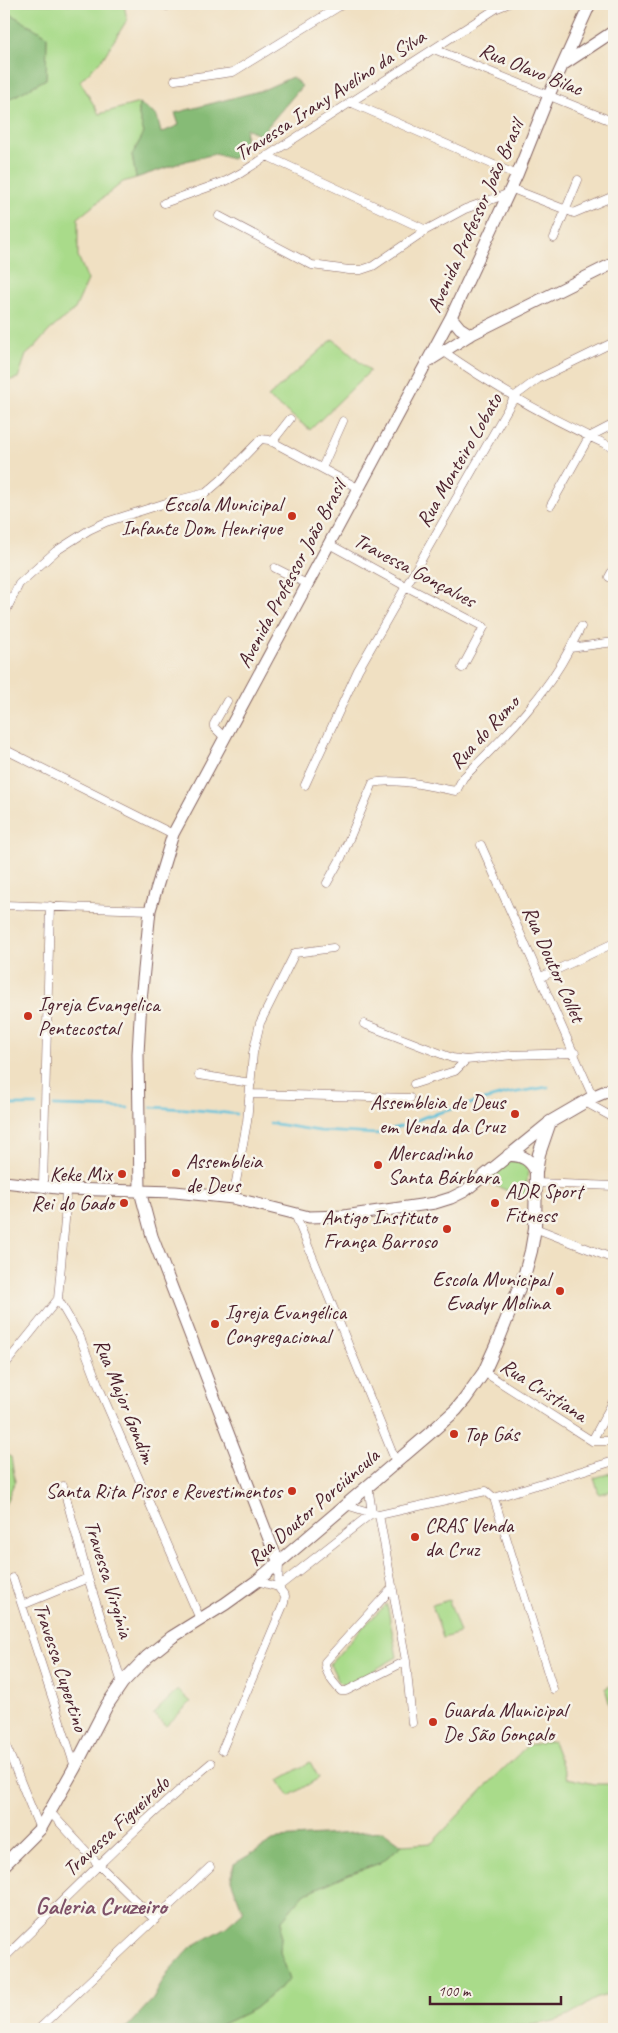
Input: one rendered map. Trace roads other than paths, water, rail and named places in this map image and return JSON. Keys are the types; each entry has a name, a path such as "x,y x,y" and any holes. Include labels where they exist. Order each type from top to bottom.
{"main road":[{"name":"Avenida Professor João Brasil","path":"279,1561 152,1236 140,1191 138,1054 150,910 173,834 224,737 269,658 358,488 427,363 439,348 451,317 517,175 549,95 590,4"},
{"path":"563,65 614,31"},
{"path":"439,348 471,335 614,263"},
{"path":"451,317 460,328 471,335"},
{"path":"4,1182 66,1189 140,1191 234,1198 309,1217 344,1216 435,1203 465,1191 550,1122 614,1088"},
{"name":"Rua Doutor Porciúncula","path":"4,1865 40,1829 51,1813 107,1705 122,1683 147,1657 172,1637 257,1581 456,1410 484,1372 525,1273 534,1228 536,1178 540,1148 550,1122"},
{"path":"509,1155 523,1157 531,1163 536,1178"}],"street":[{"path":"175,80 233,72 343,4"},
{"name":"Travessa Irany Avelino da Silva","path":"164,203 226,181 497,8 508,4"},
{"name":"Rua Olavo Bilac","path":"434,49 614,122"},
{"path":"350,102 517,175"},
{"path":"267,156 426,230"},
{"path":"554,238 578,180"},
{"path":"219,216 305,263 320,267 361,270 373,266 426,230 465,209 509,191 574,213 614,196"},
{"name":"Rua Monteiro Lobato","path":"305,786 358,670 515,396 538,379 614,342"},
{"path":"439,348 515,396 589,437 614,448"},
{"path":"272,442 290,419"},
{"path":"322,468 343,422"},
{"path":"550,505 589,437 614,424"},
{"path":"4,615 19,584 56,551 89,530 106,522 166,503 206,493 261,440 272,442 358,488"},
{"name":"Travessa Gonçalves","path":"329,544 484,627 462,668"},
{"path":"275,568 307,584"},
{"path":"609,577 614,568"},
{"path":"570,648 581,627"},
{"path":"570,648 614,642"},
{"name":"Rua do Rumo","path":"327,883 341,858 373,783 380,781 394,782 456,791 463,778 532,707 544,692 570,648"},
{"path":"224,737 214,727 214,724 227,700"},
{"path":"4,749 173,834"},
{"name":"Rua Doutor Collet","path":"481,845 575,1053 589,1100"},
{"path":"4,905 150,910"},
{"path":"43,1186 50,906"},
{"path":"541,977 614,943"},
{"path":"234,1198 250,1094 254,1053 260,1023 295,953 333,948"},
{"path":"364,1024 452,1058 466,1060 512,1055 575,1053"},
{"path":"414,1084 455,1071 466,1060"},
{"path":"199,1076 251,1083"},
{"path":"250,1094 410,1098"},
{"path":"589,1100 614,1118"},
{"path":"536,1178 614,1186"},
{"path":"4,1366 58,1299 66,1189"},
{"path":"295,1214 396,1462"},
{"path":"534,1228 614,1259"},
{"name":"Rua Major Gondim","path":"58,1299 80,1337 101,1392 200,1619"},
{"name":"Rua Cristiana","path":"484,1372 592,1441 614,1441"},
{"path":"592,1441 614,1400"},
{"path":"494,1498 614,1461"},
{"path":"368,1485 393,1587 406,1661 412,1723"},
{"name":"Travessa Virgínia","path":"63,1486 88,1578 122,1683"},
{"path":"278,1587 375,1514 486,1491 494,1498 553,1689"},
{"path":"346,1504 375,1514"},
{"path":"278,1587 279,1561"},
{"name":"Travessa Cupertino","path":"13,1578 76,1767"},
{"path":"22,1605 88,1578"},
{"path":"222,1750 284,1603 285,1596 278,1587 257,1581"},
{"path":"393,1587 325,1662 325,1666 332,1683 341,1691 346,1691 406,1661"},
{"path":"4,1741 40,1829"},
{"name":"Travessa Figueiredo","path":"4,1958 98,1864 211,1763"},
{"path":"51,1813 98,1864 155,1920"},
{"path":"39,2029 210,1868"}],"waterway":[{"path":"270,1123 319,1131 376,1134 427,1116 506,1094 548,1087"},
{"path":"4,1105 36,1105"},
{"path":"54,1106 128,1108"},
{"path":"151,1107 236,1114"}],"place":[{"name":"Escola Municipal Infante Dom Henrique","path":"292,516"},
{"name":"Igreja Evangelica Pentecostal","path":"28,1016"},
{"name":"Assembleia de Deus em Venda da Cruz","path":"515,1114"},
{"name":"Mercadinho Santa Bárbara","path":"378,1165"},
{"name":"Assembleia de Deus","path":"176,1173"},
{"name":"Keke Mix","path":"122,1174"},
{"name":"Rei do Gado","path":"124,1203"},
{"name":"ADR Sport Fitness","path":"495,1203"},
{"name":"Antigo Instituto França Barroso","path":"447,1229"},
{"name":"Escola Municipal Evadyr Molina","path":"560,1291"},
{"name":"Igreja Evangélica Congregacional","path":"215,1324"},
{"name":"Top Gás","path":"454,1434"},
{"name":"Santa Rita Pisos e Revestimentos","path":"292,1491"},
{"name":"CRAS Venda da Cruz","path":"415,1537"},
{"name":"Guarda Municipal De São Gonçalo","path":"433,1722"}],"district":[{"name":"Galeria Cruzeiro","path":"101,1906"}]}
